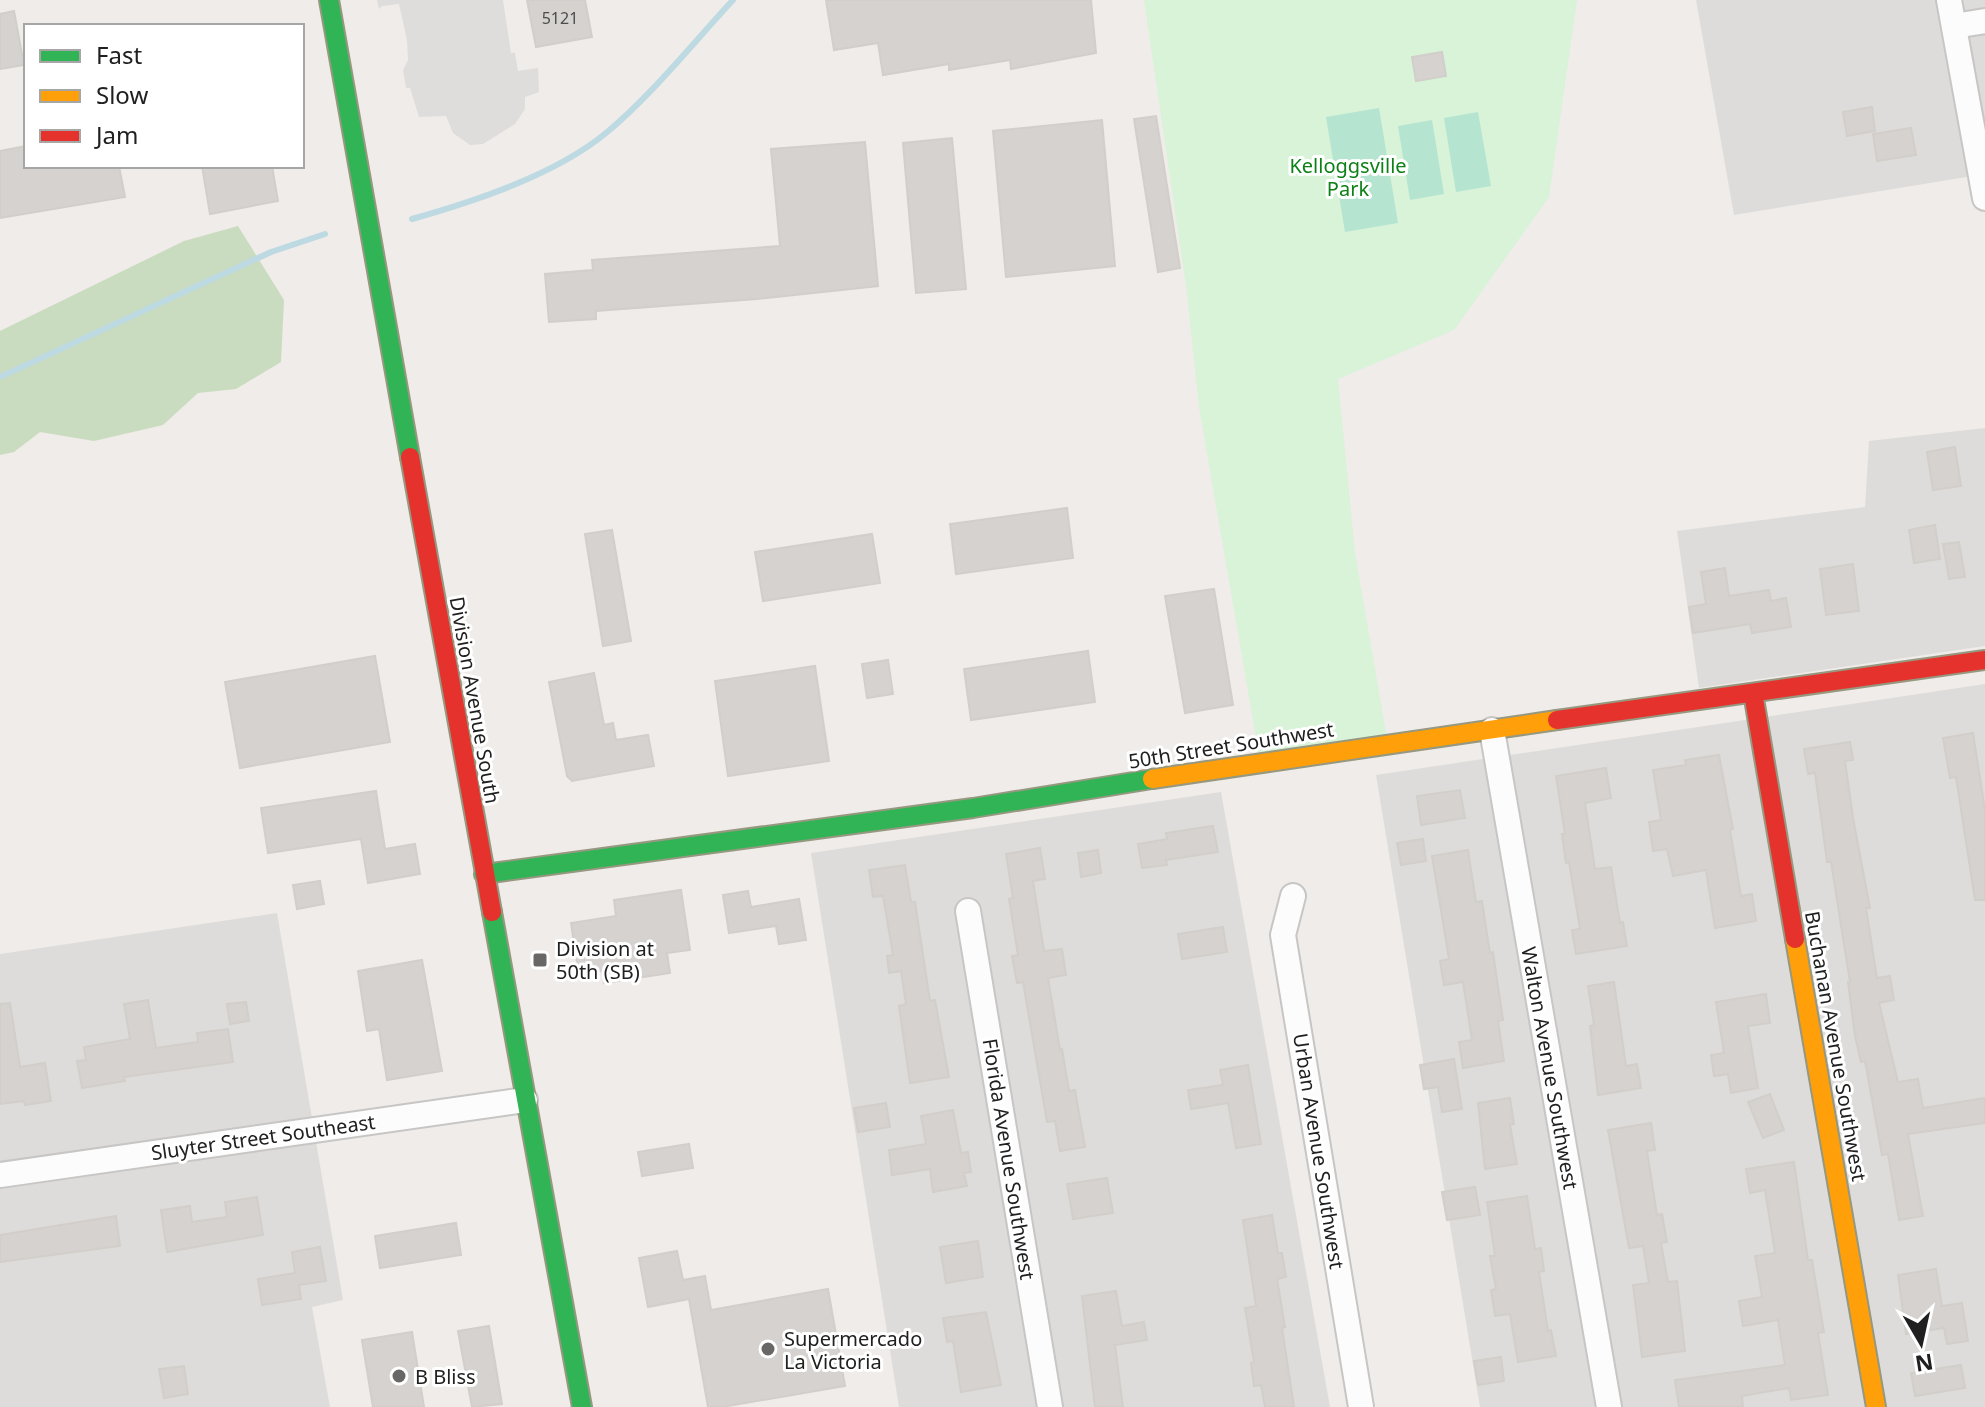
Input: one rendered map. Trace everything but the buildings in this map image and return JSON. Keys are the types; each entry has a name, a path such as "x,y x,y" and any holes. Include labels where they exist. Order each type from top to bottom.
{"street":[{"name":"Division Avenue South","path":"329,0 582,1407"},
{"path":"1949,0 1985,198"},
{"path":"1954,26 1985,21"},
{"name":"50th Street Southwest","path":"484,874 973,808 1250,763 1985,660"},
{"name":"Buchanan Avenue Southwest","path":"1753,693 1876,1407"},
{"name":"Walton Avenue Southwest","path":"1492,730 1609,1407"},
{"name":"Urban Avenue Southwest","path":"1293,896 1283,935 1361,1407"},
{"name":"Florida Avenue Southwest","path":"968,911 1050,1407"},
{"name":"Sluyter Street Southeast","path":"0,1175 525,1100"}],"shaded area":[{"path":"377,0 503,0 511,53 515,53 518,71 538,68 539,92 525,97 525,109 515,124 483,144 470,145 453,133 446,116 419,117 410,88 406,88 403,70 408,60 407,40 399,4 379,9"},
{"path":"1696,0 1985,0 1985,174 1734,215"},
{"path":"1985,428 1985,646 1699,688 1677,531 1865,507 1869,441"},
{"path":"1985,684 1985,1407 1480,1407 1376,775"},
{"path":"1221,792 1330,1407 899,1407 811,853"},
{"path":"277,913 343,1300 312,1307 330,1407 0,1407 0,954"}],"green space":[{"name":"Kelloggsville Park","path":"1144,0 1577,0 1549,197 1454,330 1338,379 1355,553 1388,744 1260,761 1199,407 1186,286"},
{"path":"1379,108 1398,223 1345,232 1326,117"},
{"path":"1478,112 1491,186 1456,192 1444,118"},
{"path":"1432,120 1444,194 1410,200 1398,126"},
{"path":"238,226 284,300 281,362 236,389 198,393 163,425 94,441 40,432 14,452 0,455 0,331 184,241"}],"waterway":[{"path":"412,219 514,185 586,148 639,103 733,0"},
{"path":"0,377 271,252 325,234"}],"traffic: fast":[{"path":"329,0 410,457"},
{"path":"484,874 973,808 1152,779"},
{"path":"492,912 582,1407"}],"traffic: slow":[{"path":"1152,779 1557,720"},
{"path":"1795,939 1876,1407"}],"traffic: jam":[{"path":"410,457 492,912"},
{"path":"1557,720 1985,660"},
{"path":"1753,693 1795,939"}],"place":[{"name":"Division at 50th (SB)","path":"540,960"},
{"name":"Supermercado La Victoria","path":"768,1349"},
{"name":"B Bliss","path":"399,1376"}]}
